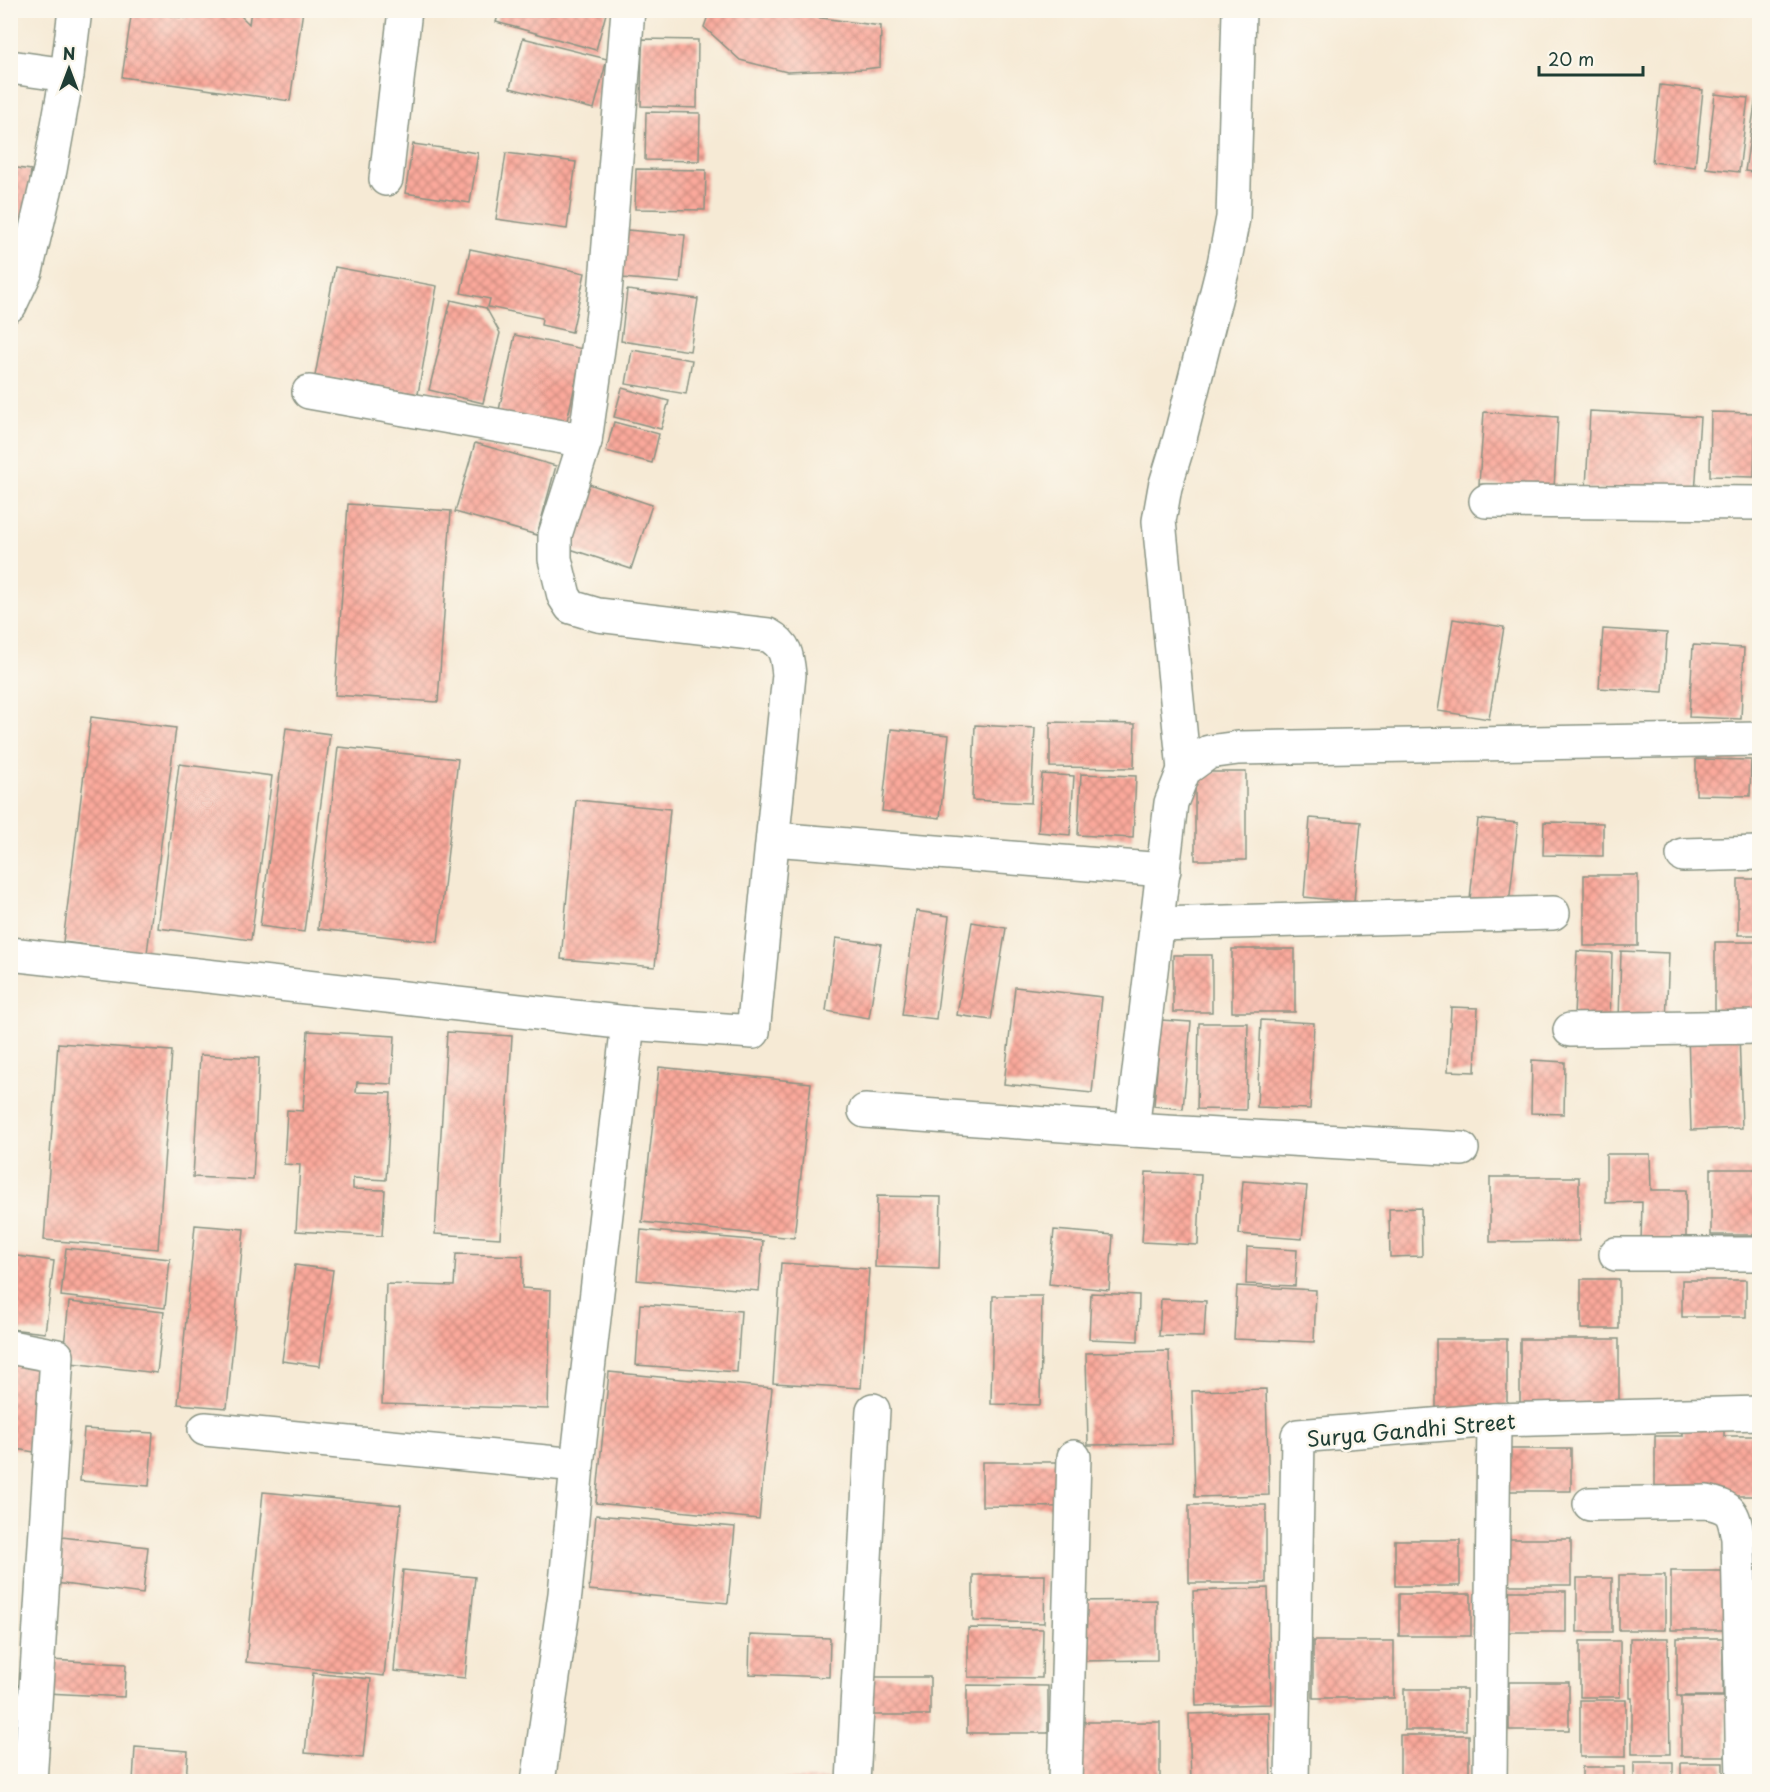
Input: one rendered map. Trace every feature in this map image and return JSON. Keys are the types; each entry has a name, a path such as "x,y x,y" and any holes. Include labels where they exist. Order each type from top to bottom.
{"street":[{"path":"10,305 26,271 50,170 67,75 75,10"},
{"path":"386,179 405,10"},
{"path":"10,954 628,1023 753,1032 789,675 787,658 780,642 768,635 598,615 571,607 564,596 555,559 555,535 585,441 604,306 627,10"},
{"path":"1132,1130 1171,803 1184,770 1159,521 1164,487 1180,438 1233,218 1239,11"},
{"path":"10,67 67,75"},
{"path":"309,392 585,441"},
{"path":"1486,501 1760,503"},
{"path":"1184,770 1209,752 1238,748 1760,739"},
{"path":"773,839 1164,870"},
{"path":"1683,855 1760,853"},
{"path":"1158,924 1553,913"},
{"path":"538,1782 565,1594 628,1023"},
{"path":"1570,1030 1760,1027"},
{"path":"865,1111 1132,1130 1462,1149"},
{"path":"1616,1254 1760,1254"},
{"path":"10,1347 57,1356 30,1782"},
{"path":"853,1782 873,1410"},
{"name":"Surya Gandhi Street","path":"1292,1782 1298,1436 1494,1420 1760,1413"},
{"path":"1490,1782 1494,1420"},
{"path":"205,1429 578,1465"},
{"path":"1065,1782 1074,1457"},
{"path":"1590,1504 1707,1502 1723,1506 1734,1517 1738,1538 1743,1782"}],"building":[{"path":"132,10 160,10 160,14 185,18 186,10 235,10 249,24 251,10 303,10 290,101 122,77"},
{"path":"500,10 607,10 596,50 496,22"},
{"path":"710,10 762,10 881,26 880,67 787,72 740,60 704,27"},
{"path":"523,38 607,59 594,109 510,88"},
{"path":"642,39 698,40 697,108 641,106"},
{"path":"1660,85 1703,90 1695,167 1652,162"},
{"path":"1715,94 1748,98 1739,172 1706,168"},
{"path":"1756,97 1760,98 1760,173 1745,171"},
{"path":"646,112 700,113 699,161 645,160"},
{"path":"413,144 478,153 470,203 405,193"},
{"path":"506,153 576,162 567,229 496,219"},
{"path":"10,167 31,170 25,223 10,222"},
{"path":"636,169 706,170 705,210 635,209"},
{"path":"627,230 685,235 680,283 622,278"},
{"path":"470,249 585,273 572,332 541,325 542,318 488,307 490,299 461,293"},
{"path":"335,267 437,286 418,394 315,376"},
{"path":"627,290 698,299 690,351 621,341"},
{"path":"451,300 486,308 500,333 483,403 429,390"},
{"path":"515,335 583,349 565,430 498,415"},
{"path":"632,350 692,360 686,394 626,384"},
{"path":"622,388 669,401 661,429 614,417"},
{"path":"1590,411 1700,417 1695,494 1586,488"},
{"path":"1484,412 1558,417 1554,489 1479,484"},
{"path":"1711,412 1756,413 1754,477 1710,476"},
{"path":"614,422 659,434 652,463 606,451"},
{"path":"475,443 556,466 537,535 455,512"},
{"path":"580,481 652,505 631,569 558,545"},
{"path":"348,504 451,511 438,702 335,695"},
{"path":"1453,619 1504,627 1489,719 1438,711"},
{"path":"1603,629 1667,633 1663,692 1599,688"},
{"path":"1693,645 1744,648 1741,719 1689,717"},
{"path":"91,717 176,728 147,953 63,942"},
{"path":"1050,722 1135,724 1134,768 1050,767"},
{"path":"975,725 1035,728 1031,803 972,800"},
{"path":"286,728 330,734 304,932 260,926"},
{"path":"891,729 949,735 940,818 882,811"},
{"path":"338,747 458,759 438,942 318,929"},
{"path":"1696,759 1751,760 1750,796 1696,795"},
{"path":"179,764 272,776 251,940 158,928"},
{"path":"1195,772 1246,772 1246,860 1195,860"},
{"path":"1042,774 1074,776 1070,835 1038,832"},
{"path":"1081,774 1136,776 1133,838 1078,835"},
{"path":"576,800 670,809 655,967 561,959"},
{"path":"1310,818 1361,822 1354,902 1304,897"},
{"path":"1478,819 1518,823 1509,904 1470,900"},
{"path":"1544,822 1603,823 1603,856 1543,855"},
{"path":"1584,875 1638,875 1638,946 1584,946"},
{"path":"1738,879 1760,879 1760,935 1738,935"},
{"path":"916,911 949,916 936,1019 902,1015"},
{"path":"972,922 1006,928 991,1020 957,1015"},
{"path":"836,938 881,944 869,1018 826,1011"},
{"path":"1715,942 1760,942 1760,1015 1715,1015"},
{"path":"1232,949 1295,949 1295,1012 1232,1012"},
{"path":"1577,951 1612,953 1610,1018 1574,1016"},
{"path":"1621,951 1669,953 1666,1022 1619,1020"},
{"path":"1173,955 1212,955 1212,1012 1173,1012"},
{"path":"1015,987 1102,997 1092,1093 1004,1084"},
{"path":"1451,1007 1478,1008 1475,1072 1448,1071"},
{"path":"1161,1020 1191,1022 1183,1109 1154,1106"},
{"path":"1261,1020 1314,1023 1310,1109 1257,1107"},
{"path":"1199,1023 1248,1023 1246,1110 1197,1109"},
{"path":"308,1031 395,1036 392,1084 357,1082 356,1092 391,1093 386,1180 353,1178 353,1189 385,1190 382,1236 296,1231 300,1165 284,1164 287,1110 303,1111"},
{"path":"1739,1031 1742,1128 1691,1130 1688,1033"},
{"path":"447,1032 512,1036 500,1238 435,1234"},
{"path":"58,1043 172,1051 158,1249 44,1240"},
{"path":"200,1055 259,1058 253,1180 193,1177"},
{"path":"1532,1060 1565,1062 1564,1114 1531,1113"},
{"path":"659,1067 811,1083 794,1238 642,1222"},
{"path":"1606,1154 1650,1154 1651,1190 1686,1190 1686,1243 1641,1243 1642,1202 1606,1203"},
{"path":"1711,1169 1760,1169 1760,1235 1711,1235"},
{"path":"1146,1172 1201,1174 1198,1245 1142,1242"},
{"path":"1490,1177 1579,1177 1579,1241 1490,1242"},
{"path":"1243,1181 1307,1186 1302,1239 1239,1234"},
{"path":"877,1196 941,1197 939,1269 875,1267"},
{"path":"1421,1208 1422,1256 1390,1257 1389,1209"},
{"path":"195,1225 244,1229 227,1408 178,1404"},
{"path":"641,1230 763,1241 759,1291 637,1280"},
{"path":"1054,1230 1113,1235 1109,1290 1049,1284"},
{"path":"1247,1247 1297,1250 1295,1286 1246,1284"},
{"path":"66,1248 170,1259 165,1308 61,1296"},
{"path":"456,1254 523,1256 522,1288 551,1290 548,1409 382,1404 386,1284 454,1286"},
{"path":"10,1255 54,1261 45,1333 10,1329"},
{"path":"781,1263 869,1269 861,1388 773,1383"},
{"path":"295,1265 333,1270 320,1366 282,1361"},
{"path":"1581,1279 1619,1279 1619,1329 1581,1329"},
{"path":"1682,1280 1746,1280 1746,1317 1682,1317"},
{"path":"1237,1286 1316,1290 1314,1342 1234,1339"},
{"path":"1091,1293 1139,1295 1138,1341 1089,1339"},
{"path":"993,1296 1042,1296 1040,1405 991,1404"},
{"path":"1161,1299 1206,1301 1204,1337 1159,1336"},
{"path":"69,1302 164,1312 157,1373 62,1362"},
{"path":"640,1304 741,1311 737,1372 636,1365"},
{"path":"1436,1339 1507,1339 1507,1413 1436,1413"},
{"path":"1520,1339 1619,1339 1619,1416 1520,1416"},
{"path":"1169,1351 1172,1444 1088,1445 1086,1353"},
{"path":"15,1359 53,1365 40,1453 10,1448 10,1389"},
{"path":"609,1372 772,1388 759,1519 596,1503"},
{"path":"1266,1389 1269,1495 1195,1497 1192,1391"},
{"path":"1683,1417 1724,1417 1724,1436 1760,1436 1760,1496 1655,1496 1655,1436 1683,1436"},
{"path":"84,1429 153,1433 149,1486 80,1481"},
{"path":"1508,1449 1571,1449 1571,1491 1508,1491"},
{"path":"982,1462 1063,1462 1062,1507 982,1506"},
{"path":"263,1492 401,1505 384,1676 246,1662"},
{"path":"1189,1505 1266,1505 1266,1583 1189,1583"},
{"path":"596,1515 735,1527 728,1603 589,1590"},
{"path":"53,1536 148,1547 143,1594 47,1582"},
{"path":"1504,1539 1571,1539 1571,1585 1504,1585"},
{"path":"1395,1540 1460,1540 1460,1586 1395,1586"},
{"path":"403,1570 475,1577 465,1678 394,1671"},
{"path":"1671,1571 1730,1571 1730,1630 1671,1630"},
{"path":"973,1575 1045,1575 1044,1623 973,1621"},
{"path":"1619,1575 1665,1575 1665,1630 1619,1630"},
{"path":"1577,1578 1612,1578 1612,1632 1577,1632"},
{"path":"1268,1588 1271,1704 1196,1706 1193,1591"},
{"path":"1502,1591 1566,1591 1566,1632 1502,1632"},
{"path":"1399,1594 1471,1594 1471,1636 1399,1636"},
{"path":"1157,1600 1157,1660 1078,1661 1077,1601"},
{"path":"968,1628 1043,1629 1042,1678 968,1677"},
{"path":"750,1635 830,1638 829,1677 749,1674"},
{"path":"1630,1638 1668,1638 1670,1754 1632,1754"},
{"path":"1677,1638 1723,1638 1723,1696 1677,1696"},
{"path":"1313,1641 1394,1641 1394,1698 1313,1698"},
{"path":"1580,1641 1620,1641 1620,1697 1580,1697"},
{"path":"49,1660 126,1664 124,1697 47,1693"},
{"path":"313,1673 371,1679 363,1758 305,1753"},
{"path":"10,1677 16,1677 13,1723 10,1723"},
{"path":"872,1677 930,1677 930,1715 872,1715"},
{"path":"1509,1682 1569,1682 1569,1730 1509,1730"},
{"path":"967,1685 1048,1686 1048,1733 967,1733"},
{"path":"1404,1689 1466,1689 1466,1730 1404,1730"},
{"path":"1681,1697 1726,1697 1726,1756 1681,1756"},
{"path":"1580,1700 1626,1700 1626,1757 1580,1757"},
{"path":"1269,1712 1271,1782 1191,1782 1189,1714"},
{"path":"1075,1722 1160,1722 1160,1782 1075,1782"},
{"path":"10,1729 15,1729 13,1772 10,1772"},
{"path":"1400,1735 1469,1735 1469,1782 1400,1782"},
{"path":"135,1747 188,1751 186,1782 133,1782"},
{"path":"1634,1762 1673,1762 1673,1782 1634,1782"},
{"path":"1681,1763 1723,1763 1723,1782 1681,1782"},
{"path":"1582,1767 1624,1767 1624,1782 1582,1782"},
{"path":"782,1779 834,1779 834,1782 782,1782"}]}
